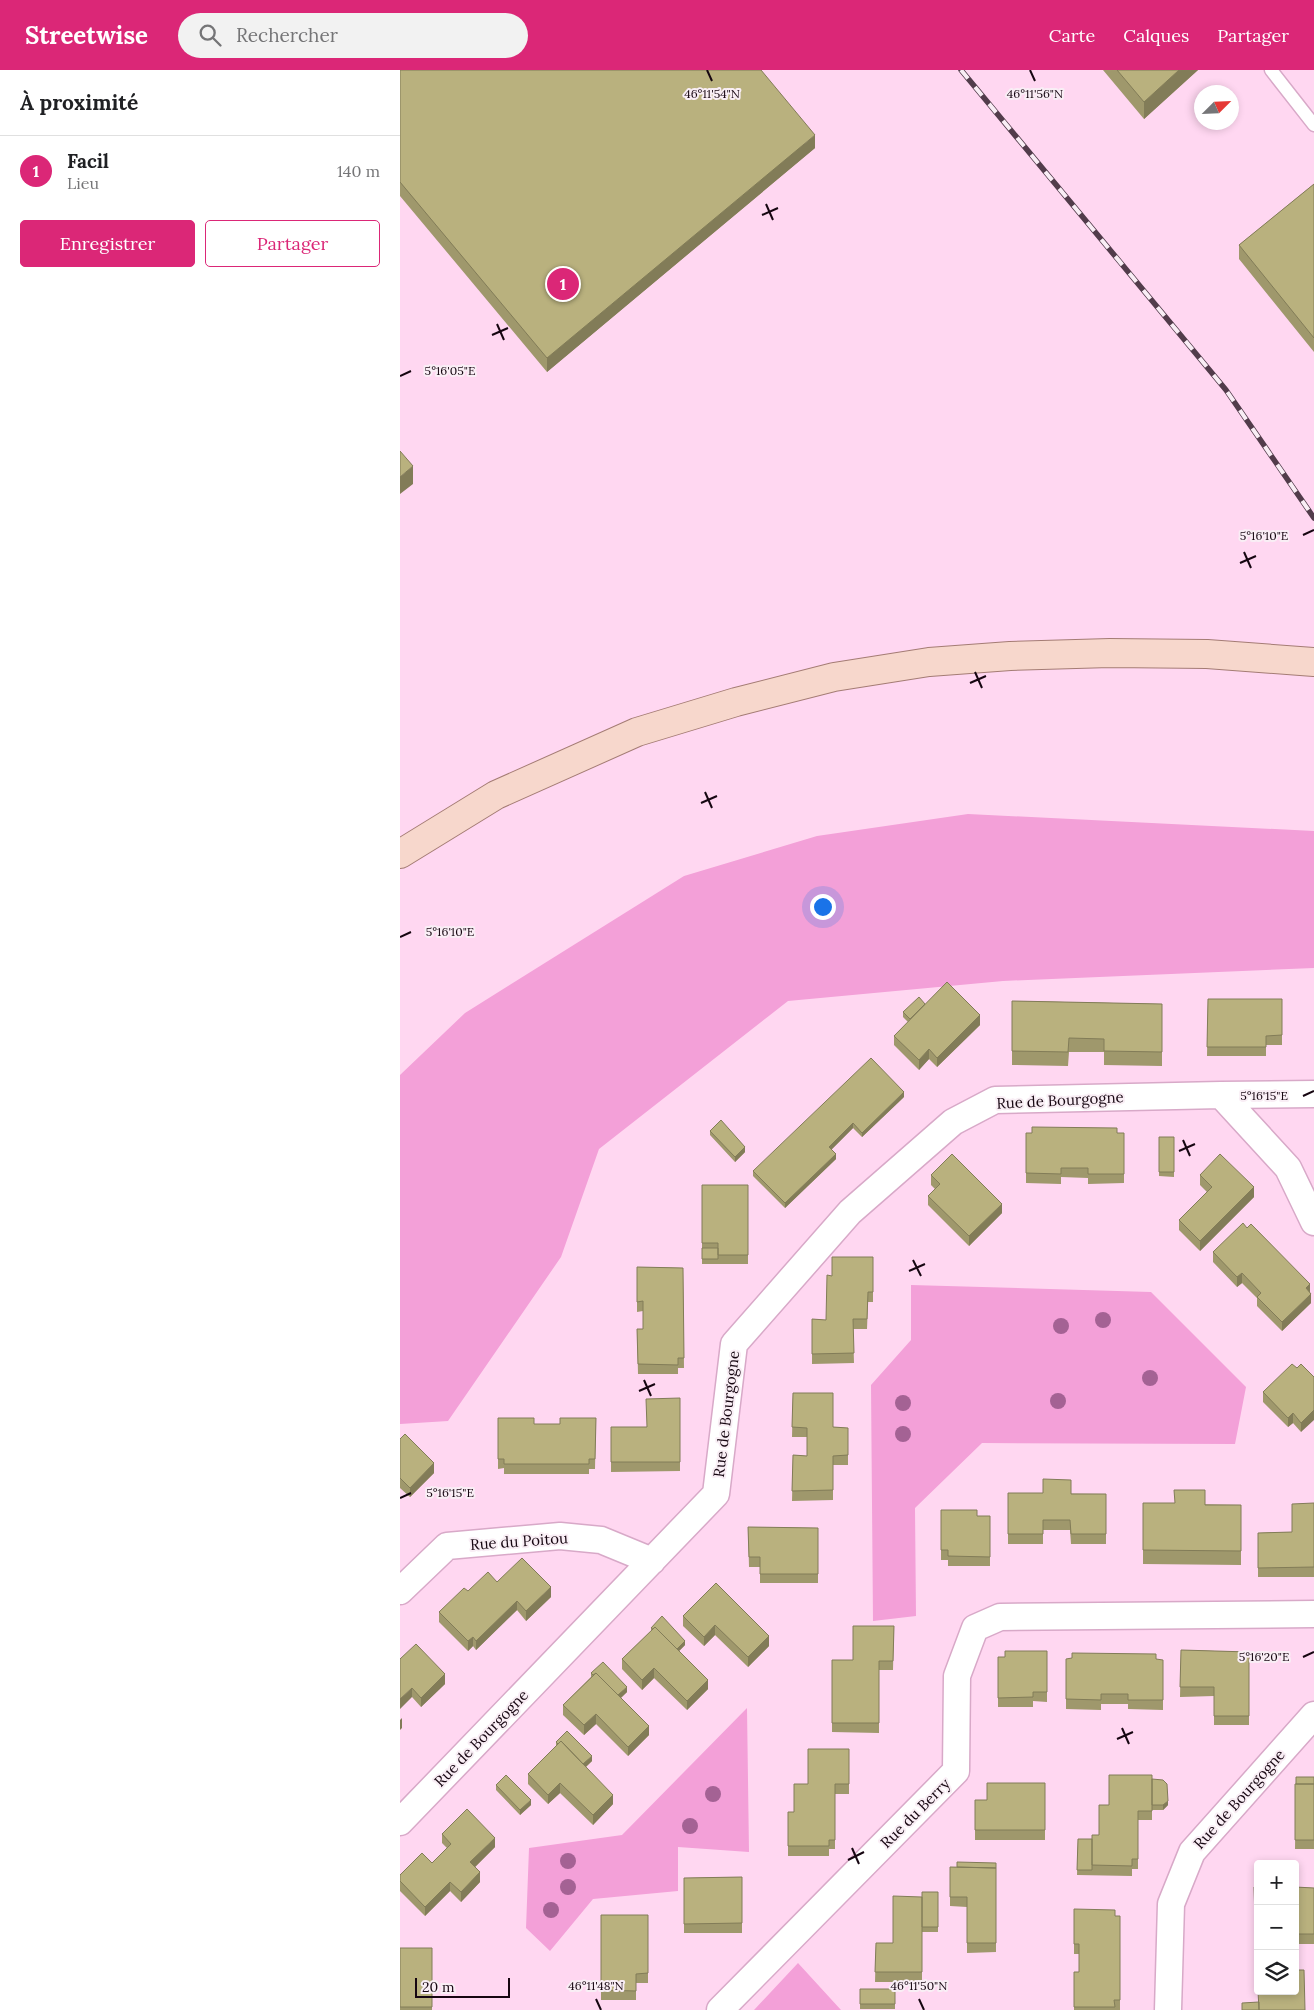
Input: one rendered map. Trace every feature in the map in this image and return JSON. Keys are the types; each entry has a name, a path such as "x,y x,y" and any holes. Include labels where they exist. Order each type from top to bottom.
{"main road":[{"path":"400,854 496,795 637,732 736,702 834,678 930,662 1010,656 1110,653 1207,654 1314,662"}],"street":[{"name":"Rue de Bourgogne","path":"400,1822 716,1494 734,1344 850,1212 953,1122 995,1100 1314,1094"},
{"path":"1221,1095 1288,1168 1314,1222"},
{"name":"Rue du Poitou","path":"400,1591 447,1546 560,1536 601,1540 652,1561"},
{"name":"Rue du Berry","path":"720,2010 956,1771 957,1676 975,1628 1000,1617 1314,1614"},
{"name":"Rue de Bourgogne","path":"1168,2010 1171,1904 1192,1852 1314,1715"}],"lane":[{"path":"1271,70 1314,125"}],"shaded area":[{"path":"968,814 1314,831 1314,968 1003,981 788,1001 599,1149 561,1257 448,1421 400,1424 400,1075 465,1013 684,876 817,836"},
{"path":"911,1285 1151,1292 1246,1387 1235,1444 982,1443 915,1508 916,1616 873,1621 871,1385 911,1340"},
{"path":"747,1708 749,1852 678,1847 678,1891 593,1899 550,1951 526,1928 529,1848 622,1835"},
{"path":"798,1963 841,2010 754,2010"}],"building":[{"path":"400,70 761,70 815,135 547,358 400,182"},
{"path":"1117,70 1179,70 1144,102"},
{"path":"1314,184 1314,338 1239,245"},
{"path":"400,451 413,466 400,477"},
{"path":"947,982 980,1015 937,1058 929,1049 919,1060 894,1036"},
{"path":"919,997 925,1004 910,1019 903,1012"},
{"path":"1208,999 1282,999 1282,1035 1266,1036 1266,1047 1207,1047"},
{"path":"1012,1001 1162,1004 1162,1052 1104,1051 1104,1039 1069,1038 1068,1052 1012,1051"},
{"path":"871,1058 904,1092 862,1133 853,1123 829,1147 836,1154 785,1203 753,1171"},
{"path":"721,1120 745,1147 735,1157 710,1131"},
{"path":"1032,1127 1117,1128 1117,1133 1124,1133 1124,1174 1088,1174 1088,1168 1061,1168 1061,1174 1026,1173 1026,1133 1032,1133"},
{"path":"1159,1137 1174,1137 1174,1172 1159,1172"},
{"path":"952,1154 1002,1204 969,1236 928,1196 940,1184 931,1175"},
{"path":"1220,1154 1254,1187 1200,1241 1179,1220 1212,1187 1200,1175"},
{"path":"702,1185 748,1185 748,1255 718,1255 718,1243 702,1243"},
{"path":"1243,1223 1247,1228 1251,1224 1310,1284 1306,1288 1311,1294 1282,1322 1257,1297 1261,1293 1242,1273 1237,1277 1213,1252"},
{"path":"702,1248 718,1248 718,1259 702,1259"},
{"path":"832,1257 873,1257 873,1292 868,1292 867,1319 853,1319 854,1353 812,1354 812,1319 826,1320 827,1275 832,1276"},
{"path":"637,1267 683,1268 684,1358 678,1358 678,1365 638,1364 637,1329 643,1329 643,1301 637,1302"},
{"path":"1292,1364 1297,1368 1301,1364 1314,1377 1314,1410 1301,1423 1293,1413 1288,1418 1263,1392"},
{"path":"793,1393 833,1393 833,1427 848,1428 848,1455 833,1456 833,1490 792,1491 793,1455 807,1456 807,1428 792,1427"},
{"path":"680,1398 680,1462 611,1462 611,1427 647,1427 646,1399"},
{"path":"498,1418 534,1418 534,1424 560,1424 560,1418 596,1418 595,1459 589,1459 589,1464 504,1464 504,1459 498,1459"},
{"path":"405,1434 434,1463 410,1488 400,1478 400,1439"},
{"path":"1043,1479 1071,1480 1071,1494 1106,1494 1106,1534 1071,1534 1070,1520 1043,1520 1043,1534 1008,1534 1008,1493 1043,1493"},
{"path":"1174,1490 1205,1490 1205,1505 1241,1505 1241,1551 1143,1550 1143,1503 1175,1503"},
{"path":"1314,1503 1314,1567 1258,1568 1258,1533 1292,1532 1292,1504"},
{"path":"941,1510 977,1510 977,1516 990,1516 990,1557 948,1556 948,1550 941,1550"},
{"path":"748,1527 818,1528 818,1574 760,1574 760,1557 749,1557"},
{"path":"522,1558 551,1587 526,1611 517,1601 476,1641 473,1637 468,1641 439,1612 464,1588 468,1591 488,1572 497,1582"},
{"path":"716,1583 769,1636 748,1657 715,1625 704,1637 683,1616"},
{"path":"662,1616 685,1641 677,1649 655,1627 651,1628"},
{"path":"853,1626 894,1626 893,1661 879,1661 879,1723 832,1723 832,1660 853,1660"},
{"path":"655,1627 708,1680 687,1701 654,1668 642,1680 622,1659"},
{"path":"416,1644 445,1674 421,1698 412,1688 400,1699 400,1659"},
{"path":"1181,1650 1249,1652 1249,1716 1214,1716 1214,1687 1180,1687"},
{"path":"1005,1651 1047,1651 1047,1692 1033,1692 1033,1697 998,1698 998,1657 1005,1657"},
{"path":"1072,1653 1156,1654 1156,1659 1163,1660 1163,1700 1128,1700 1128,1694 1101,1694 1101,1700 1066,1699 1066,1659 1072,1658"},
{"path":"603,1662 627,1687 618,1695 596,1673 593,1675 591,1673"},
{"path":"596,1673 649,1726 628,1747 596,1714 584,1725 563,1705"},
{"path":"567,1731 592,1756 583,1764 561,1741 558,1744 556,1742"},
{"path":"561,1741 613,1795 593,1815 560,1783 548,1795 528,1774"},
{"path":"808,1749 849,1749 849,1784 835,1784 835,1840 829,1840 829,1846 788,1846 788,1812 794,1812 794,1784 808,1784"},
{"path":"506,1775 531,1800 520,1810 496,1785"},
{"path":"1109,1775 1152,1775 1152,1811 1138,1811 1138,1859 1132,1859 1132,1866 1092,1865 1092,1835 1099,1835 1099,1805 1109,1805"},
{"path":"1296,1777 1314,1777 1314,1784 1296,1784"},
{"path":"1152,1779 1163,1780 1167,1784 1168,1801 1163,1805 1152,1805"},
{"path":"987,1783 1045,1783 1045,1830 975,1830 975,1800 987,1800"},
{"path":"1295,1784 1314,1784 1314,1840 1295,1840"},
{"path":"467,1809 495,1838 470,1862 480,1872 461,1892 450,1882 425,1907 400,1881 400,1875 422,1853 432,1863 451,1844 442,1834"},
{"path":"1078,1839 1092,1839 1092,1870 1077,1870"},
{"path":"957,1862 996,1863 996,1868 957,1867"},
{"path":"950,1867 996,1868 996,1943 967,1943 967,1897 950,1897"},
{"path":"742,1877 742,1923 684,1924 684,1878"},
{"path":"1299,1887 1314,1888 1314,1934 1299,1934"},
{"path":"922,1892 938,1892 938,1927 922,1927"},
{"path":"893,1896 922,1897 922,1972 875,1972 876,1943 893,1943"},
{"path":"1074,1909 1115,1910 1115,1916 1120,1916 1120,2000 1114,2000 1115,2007 1074,2007 1074,1972 1079,1972 1079,1944 1074,1944"},
{"path":"601,1915 648,1915 648,1973 636,1974 636,1991 601,1990"},
{"path":"400,1948 432,1948 432,2007 400,2007"},
{"path":"1299,1970 1304,1970 1305,2010 1259,2010 1258,1995 1299,1995"},
{"path":"860,1989 895,1989 895,2004 860,2004"},
{"path":"1259,2002 1259,2010 1242,2010 1242,2003"}],"railway":[{"path":"961,70 1226,390 1314,518"}],"place":[{"name":"Facil","path":"563,284"}]}
